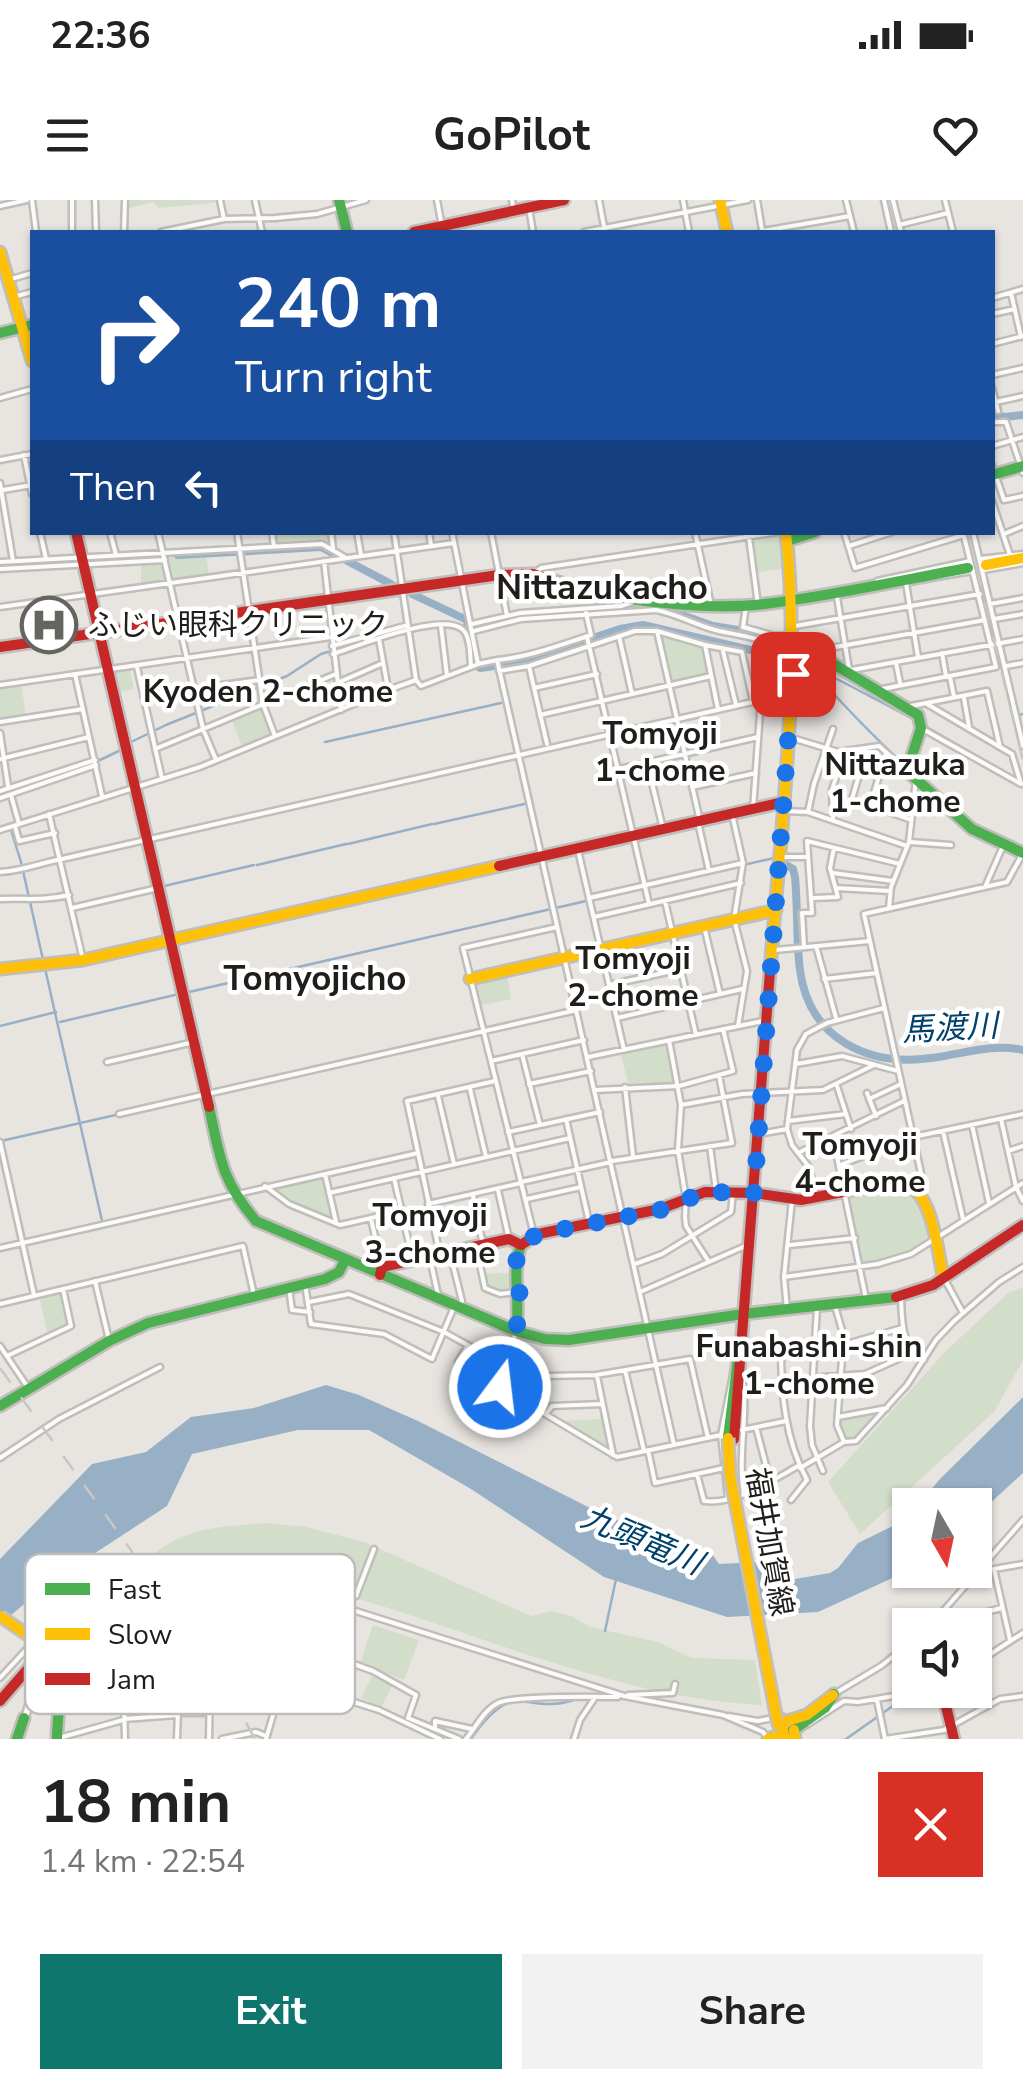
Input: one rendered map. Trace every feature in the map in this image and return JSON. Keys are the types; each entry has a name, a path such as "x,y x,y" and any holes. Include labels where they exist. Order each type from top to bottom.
{"main road":[{"path":"442,230 513,206 530,208 564,200"},
{"path":"340,202 346,230"},
{"path":"721,203 726,230"},
{"path":"0,252 12,298 27,326 0,333"},
{"path":"995,472 1022,468"},
{"path":"77,535 222,1170 233,1194 256,1221 516,1331 569,1340 901,1296 926,1288 1023,1225"},
{"name":"福井加賀線","path":"780,1732 730,1475 792,695 793,598 784,536"},
{"path":"983,564 1023,558"},
{"path":"0,647 499,575 533,574 580,591 640,599 752,605 971,567"},
{"path":"794,652 808,652 848,670 921,718 912,775 972,829 1023,852"},
{"path":"0,969 83,960 753,809 784,806"},
{"path":"470,979 776,910"},
{"path":"516,1331 521,1310 515,1263 521,1244 534,1235 660,1210 716,1191 792,1199 816,1198 892,1181 916,1187 928,1206 944,1277"},
{"path":"381,1271 509,1240 521,1244"},
{"path":"0,1406 109,1341 148,1323 333,1276 345,1260"},
{"path":"0,1616 25,1633"},
{"path":"0,1700 25,1672"},
{"path":"780,1732 826,1708 834,1694"},
{"path":"947,1708 954,1739"},
{"path":"56,1739 58,1714"},
{"path":"17,1739 24,1718"}],"street":[{"path":"0,206 30,200 36,230"},
{"path":"72,200 72,230"},
{"path":"95,200 96,230"},
{"path":"124,230 125,200"},
{"path":"220,200 224,218"},
{"path":"256,200 262,230"},
{"path":"183,230 224,218 317,214 340,202 366,200"},
{"path":"437,200 442,230"},
{"path":"599,200 605,230 748,200"},
{"path":"683,200 689,230"},
{"path":"756,200 763,230"},
{"path":"846,200 854,230"},
{"path":"884,200 891,230"},
{"path":"893,200 900,230"},
{"path":"945,200 952,230"},
{"path":"530,208 534,230"},
{"path":"899,225 948,213"},
{"path":"774,230 850,216"},
{"path":"6,281 30,274"},
{"path":"995,297 1023,290"},
{"path":"12,298 30,293"},
{"path":"995,343 1022,337 1011,293"},
{"path":"995,313 1015,310"},
{"path":"995,374 1023,368"},
{"path":"0,398 30,390"},
{"path":"996,402 1023,396"},
{"path":"995,398 998,411"},
{"path":"995,422 1006,422 1022,468"},
{"path":"995,445 1023,437"},
{"path":"0,460 30,454"},
{"path":"24,455 30,478"},
{"path":"995,474 1006,502 1023,496"},
{"path":"0,483 3,523 13,561"},
{"path":"1,491 30,485"},
{"path":"995,508 1010,555"},
{"path":"1004,534 1023,526"},
{"path":"41,535 46,559"},
{"path":"111,535 116,555"},
{"path":"159,535 204,729 216,760"},
{"path":"238,535 262,704 275,736"},
{"path":"272,535 274,546"},
{"path":"332,535 334,550"},
{"path":"358,535 361,556"},
{"path":"394,535 416,680 421,686 478,664 529,666 636,630 742,652 753,701"},
{"path":"429,535 431,546"},
{"path":"453,535 478,664"},
{"path":"492,535 507,616"},
{"path":"696,535 711,605"},
{"path":"845,535 856,568 941,536"},
{"path":"848,546 883,535"},
{"path":"877,690 996,667 964,535"},
{"path":"974,535 1020,715 1023,746"},
{"path":"533,574 542,568 784,536"},
{"path":"749,538 752,605 743,627 776,636 840,618 980,594"},
{"path":"0,607 454,543"},
{"path":"0,562 163,556 322,544 346,558"},
{"path":"0,569 116,555 163,556"},
{"path":"983,564 1010,555 1023,558"},
{"path":"324,561 341,710"},
{"path":"874,584 880,587 971,567"},
{"path":"906,582 918,657"},
{"path":"836,590 848,670 1023,638"},
{"path":"990,604 1023,598"},
{"path":"472,632 521,619 586,612 640,599"},
{"path":"470,625 507,616 656,610 794,652"},
{"path":"586,612 591,636 588,637 649,904"},
{"path":"994,619 1023,614"},
{"path":"808,652 985,620"},
{"path":"441,626 447,676"},
{"path":"333,654 408,627"},
{"path":"332,646 408,627 460,627 466,635 471,667"},
{"path":"657,632 710,871"},
{"path":"619,636 632,694"},
{"path":"0,684 330,637"},
{"path":"498,666 562,642 588,637"},
{"path":"379,639 388,690"},
{"path":"704,645 718,709"},
{"path":"722,649 736,705"},
{"path":"942,653 954,697"},
{"path":"764,657 772,696"},
{"path":"895,661 900,683"},
{"path":"337,684 383,663"},
{"path":"1006,666 1023,663"},
{"path":"137,665 162,779"},
{"path":"498,666 674,1445"},
{"path":"529,666 547,746"},
{"path":"793,671 813,687 825,706"},
{"path":"75,674 102,798"},
{"path":"155,749 336,674"},
{"path":"534,688 596,674"},
{"path":"540,715 712,676"},
{"path":"143,696 259,680"},
{"path":"0,830 216,760 416,680"},
{"path":"906,707 987,691 1000,747"},
{"path":"0,872 22,871 32,865 547,746 772,696 792,695"},
{"path":"963,696 969,727"},
{"path":"753,809 760,699"},
{"path":"921,728 1020,784 1012,754 924,702"},
{"path":"0,722 83,709"},
{"path":"808,812 833,730"},
{"path":"0,733 19,842 55,833"},
{"path":"788,736 844,752 879,746 912,775 908,844 893,881 889,908"},
{"path":"2,759 89,737"},
{"path":"619,769 758,737"},
{"path":"868,748 851,797 909,819"},
{"path":"833,819 832,790 844,752"},
{"path":"870,806 886,752"},
{"path":"0,795 95,762"},
{"path":"647,762 663,830"},
{"path":"692,787 756,773"},
{"path":"784,806 908,844 950,845"},
{"path":"49,814 83,960"},
{"path":"732,814 743,863 734,919 747,971 738,1026"},
{"path":"804,947 802,913 812,913 807,841 900,864"},
{"path":"985,887 1004,844"},
{"path":"811,898 835,898 834,848"},
{"path":"578,849 624,1050"},
{"path":"916,1187 921,1173 864,914 1010,881 1023,852"},
{"path":"780,857 808,857"},
{"path":"589,898 743,863"},
{"path":"832,873 893,881"},
{"path":"594,917 740,884"},
{"path":"72,908 158,888"},
{"path":"836,888 890,892"},
{"path":"0,899 42,901 69,895"},
{"path":"664,901 696,1035"},
{"path":"704,926 720,994"},
{"path":"534,1235 463,948 557,927"},
{"path":"773,950 870,941"},
{"path":"816,946 836,1018"},
{"path":"609,985 680,969"},
{"path":"824,979 876,973"},
{"path":"617,1018 742,989"},
{"path":"816,1198 809,1167 788,1138 787,1129 802,1039 836,1018 884,1008"},
{"path":"118,1114 577,1010"},
{"path":"588,1058 768,1020"},
{"path":"595,1090 678,1086 733,1071 724,1029"},
{"path":"491,1061 584,1040"},
{"path":"669,1040 681,1105 678,1150 686,1226 708,1262"},
{"path":"107,1062 194,1042"},
{"path":"522,1054 540,1125"},
{"path":"795,1064 842,1056 898,1071"},
{"path":"681,1105 762,1094 808,1093 872,1066"},
{"path":"529,1084 591,1070"},
{"path":"428,1204 633,1156 732,1143 719,1075"},
{"path":"305,1284 311,1324 384,1334 432,1360 462,1301 440,1255 407,1101 496,1081"},
{"path":"836,1084 851,1129"},
{"path":"876,1116 868,1096 901,1084"},
{"path":"469,1087 486,1157"},
{"path":"625,1087 633,1156"},
{"path":"438,1094 454,1164"},
{"path":"798,1153 904,1101"},
{"path":"508,1132 600,1112"},
{"path":"788,1121 846,1114"},
{"path":"840,1165 913,1137 1023,1114"},
{"path":"1001,1118 1016,1186 1023,1200"},
{"path":"566,1119 588,1222"},
{"path":"972,1125 989,1203"},
{"path":"759,1134 787,1129"},
{"path":"943,1131 963,1221"},
{"path":"834,1137 867,1301"},
{"path":"329,1193 570,1138"},
{"path":"0,1142 34,1295"},
{"path":"710,1146 716,1191"},
{"path":"1008,1151 1023,1146"},
{"path":"0,1248 418,1152"},
{"path":"325,1174 336,1222"},
{"path":"394,1178 413,1261"},
{"path":"784,1277 892,1261 935,1240 1023,1183"},
{"path":"264,1186 289,1204 340,1226 402,1211"},
{"path":"525,1199 581,1186"},
{"path":"498,1189 509,1240"},
{"path":"634,1264 662,1254 731,1212 733,1192"},
{"path":"472,1194 486,1288 500,1294 520,1292"},
{"path":"787,1309 784,1277 792,1199"},
{"path":"371,1218 381,1271"},
{"path":"787,1245 854,1238"},
{"path":"640,1292 750,1244"},
{"path":"0,1304 243,1246 254,1295"},
{"path":"439,1300 440,1255"},
{"path":"697,1474 704,1501 728,1498 770,1482 844,1442 856,1441 887,1408 936,1340 1023,1266"},
{"path":"944,1277 962,1314"},
{"path":"95,1281 109,1341"},
{"path":"289,1288 292,1310 310,1312"},
{"path":"7,1356 71,1326 63,1289"},
{"path":"309,1302 350,1294 444,1332 507,1366 547,1376 596,1375 690,1359 708,1438"},
{"path":"901,1296 902,1328 912,1352 924,1360"},
{"path":"835,1306 846,1344"},
{"path":"817,1307 810,1426 822,1471"},
{"path":"844,1442 837,1426 843,1345 902,1328"},
{"path":"500,1387 516,1331"},
{"path":"740,1352 815,1343"},
{"path":"0,1346 29,1389"},
{"path":"468,1346 458,1362 613,1455 731,1436 786,1421"},
{"path":"781,1348 786,1421 807,1480 791,1500"},
{"path":"782,1380 864,1374 912,1352"},
{"path":"0,1458 59,1420 160,1367"},
{"path":"626,1370 655,1483 724,1468"},
{"path":"596,1375 613,1455"},
{"path":"546,1415 552,1406 602,1404"},
{"path":"838,1417 887,1408"},
{"path":"756,1428 770,1482"},
{"path":"728,1498 724,1468 731,1436"},
{"path":"731,1436 744,1494"},
{"path":"945,1608 1023,1520"},
{"path":"355,1596 374,1550"},
{"path":"1010,1640 994,1569 1023,1564"},
{"path":"992,1611 1002,1608"},
{"path":"355,1610 624,1696 758,1720 780,1732"},
{"path":"992,1652 1023,1634"},
{"path":"0,1678 25,1651"},
{"path":"834,1694 892,1657"},
{"path":"355,1666 416,1694 408,1718 458,1739"},
{"path":"466,1739 490,1708 503,1700 672,1693 674,1684"},
{"path":"574,1739 595,1696"},
{"path":"723,1715 762,1732 780,1732 844,1701 892,1696"},
{"path":"876,1698 885,1739 923,1734 951,1725 1000,1699 1023,1696"},
{"path":"355,1702 440,1739"},
{"path":"24,1718 25,1714"},
{"path":"124,1714 125,1739"},
{"path":"56,1739 124,1719 176,1714 177,1739"},
{"path":"222,1739 256,1732 266,1738 273,1714"},
{"path":"435,1728 435,1721 464,1724 473,1730"}],"green space":[{"path":"125,200 222,202 159,208 153,202 126,209"},
{"path":"272,535 331,535 333,550 322,543 275,546"},
{"path":"782,535 786,568 755,573 751,539"},
{"path":"163,555 206,555 209,576 141,587 141,561 164,560"},
{"path":"657,632 705,645 711,676 669,685"},
{"path":"129,668 134,689 114,693 109,671"},
{"path":"21,682 26,716 0,719 0,686"},
{"path":"263,704 275,736 243,749 231,718"},
{"path":"506,970 511,999 477,1006 470,979"},
{"path":"669,1040 678,1084 629,1087 620,1051"},
{"path":"325,1176 335,1220 289,1204 268,1189"},
{"path":"892,1181 918,1197 935,1240 911,1254 860,1268 846,1193"},
{"path":"516,1272 517,1289 500,1292 485,1288 485,1274"},
{"path":"1023,1287 1023,1360 994,1412 911,1488 892,1488 892,1505 860,1534 828,1482 945,1352 1008,1293"},
{"path":"63,1289 71,1326 48,1335 39,1296"},
{"path":"885,1410 855,1440 844,1442 837,1426 838,1417"},
{"path":"604,1419 613,1453 561,1421"},
{"path":"267,1523 306,1527 364,1542 531,1616 550,1611 572,1616 590,1627 658,1642 692,1658 755,1660 762,1705 699,1698 576,1670 355,1598 355,1554 155,1554 187,1535"},
{"path":"373,1625 419,1640 404,1680 360,1663"},
{"path":"372,1676 392,1686 381,1708 361,1698"}],"water":[{"name":"九頭竜川","path":"326,1385 418,1421 608,1517 712,1554 719,1564 759,1562 788,1569 795,1579 830,1573 858,1543 892,1526 892,1578 818,1612 727,1617 604,1577 471,1489 369,1430 298,1430 192,1454 167,1506 94,1554 25,1554 25,1604 0,1624 0,1559 92,1464 146,1452 191,1417 254,1408"},
{"path":"1023,1397 1023,1473 992,1501 992,1488 933,1488"}],"waterway":[{"path":"995,415 1023,415"},
{"name":"馬渡川","path":"178,555 321,547 391,584"},
{"path":"86,560 178,555"},
{"path":"0,565 78,561"},
{"name":"馬渡川","path":"412,594 467,620 474,661 480,668 521,662 643,625 776,656 782,661"},
{"path":"468,629 514,618 659,607 713,626 750,632 788,649"},
{"path":"439,623 468,626"},
{"path":"129,743 287,676 321,654 426,624"},
{"path":"800,655 905,765"},
{"path":"818,669 917,721"},
{"path":"78,679 86,712"},
{"path":"325,742 501,703"},
{"path":"1019,715 1023,714"},
{"path":"925,726 1002,771"},
{"path":"98,761 123,749"},
{"path":"422,775 517,753"},
{"path":"12,791 93,763"},
{"path":"911,770 932,790"},
{"path":"337,794 421,775"},
{"path":"0,795 7,792"},
{"path":"218,821 334,795"},
{"path":"434,824 529,803"},
{"path":"348,844 432,824"},
{"path":"11,830 102,1221"},
{"path":"257,865 346,844"},
{"path":"592,900 774,858"},
{"name":"馬渡川","path":"781,862 793,869 795,877 800,970 806,994 815,1014 845,1043 885,1058 907,1060 988,1048 1023,1050"},
{"path":"160,887 254,865"},
{"path":"189,992 586,901"},
{"path":"60,1022 179,994"},
{"path":"0,1026 56,1012"},
{"path":"221,1093 350,1063"},
{"path":"1,1141 120,1114"},
{"path":"26,1240 257,1188"},
{"path":"605,1631 616,1579"},
{"path":"992,1656 1023,1637"},
{"path":"471,1739 487,1719 511,1702 544,1704 577,1699"},
{"path":"846,1739 892,1707"}],"railway":[{"path":"889,200 896,230"},
{"path":"969,535 1023,761"},
{"path":"0,1368 134,1554"},
{"path":"241,1714 255,1739"}],"traffic: fast":[{"path":"339,200 346,230"},
{"path":"0,333 30,326"},
{"path":"995,474 1023,466"},
{"path":"787,541 806,535"},
{"path":"561,583 662,603 741,606 816,597 968,568"},
{"path":"794,648 827,660 918,715 921,728 907,771 972,829 1023,853"},
{"path":"209,1107 229,1180 256,1221 516,1331 545,1339 569,1340 743,1314 896,1297"},
{"path":"516,1331 521,1245"},
{"path":"0,1406 109,1341 148,1323 325,1279 339,1272 345,1260"},
{"path":"728,1438 738,1359"},
{"path":"792,1731 825,1708 834,1694"},
{"path":"57,1739 59,1714"},
{"path":"17,1739 24,1718"}],"traffic: slow":[{"path":"720,200 727,230"},
{"path":"0,252 30,354"},
{"path":"770,971 790,697 786,535"},
{"path":"986,565 1023,558"},
{"path":"0,969 83,960 499,866"},
{"path":"470,979 776,910"},
{"path":"864,1188 896,1182 918,1192 931,1219 943,1276"},
{"path":"728,1438 730,1475 777,1720"},
{"path":"0,1616 25,1633"},
{"path":"778,1724 807,1715 833,1695"},
{"path":"781,1719 785,1739"},
{"path":"794,1730 795,1739"},
{"path":"768,1739 776,1736"}],"traffic: jam":[{"path":"423,230 564,200"},
{"path":"77,535 209,1107"},
{"path":"0,647 499,575 533,574 561,583"},
{"path":"499,866 784,802"},
{"path":"734,1439 770,971"},
{"path":"380,1275 382,1267 509,1239 521,1245 538,1234 660,1209 705,1192 754,1193 801,1200 864,1188"},
{"path":"896,1297 933,1285 1023,1225"},
{"path":"0,1701 25,1672"},
{"path":"946,1708 954,1739"}],"place":[{"name":"ふじい眼科クリニック","path":"49,625"}],"district":[{"name":"Nittazukacho","path":"602,587"},
{"name":"Kyoden 2-chome","path":"268,691"},
{"name":"Tomyoji 1-chome","path":"660,752"},
{"name":"Nittazuka 1-chome","path":"895,782"},
{"name":"Tomyoji 2-chome","path":"633,976"},
{"name":"Tomyojicho","path":"315,978"},
{"name":"Tomyoji 4-chome","path":"860,1162"},
{"name":"Tomyoji 3-chome","path":"430,1234"},
{"name":"Funabashi-shin 1-chome","path":"809,1364"}],"route":[{"path":"500,1387 521,1310 516,1255 528,1238 588,1222 660,1210 705,1192 754,1193 793,674"}]}
